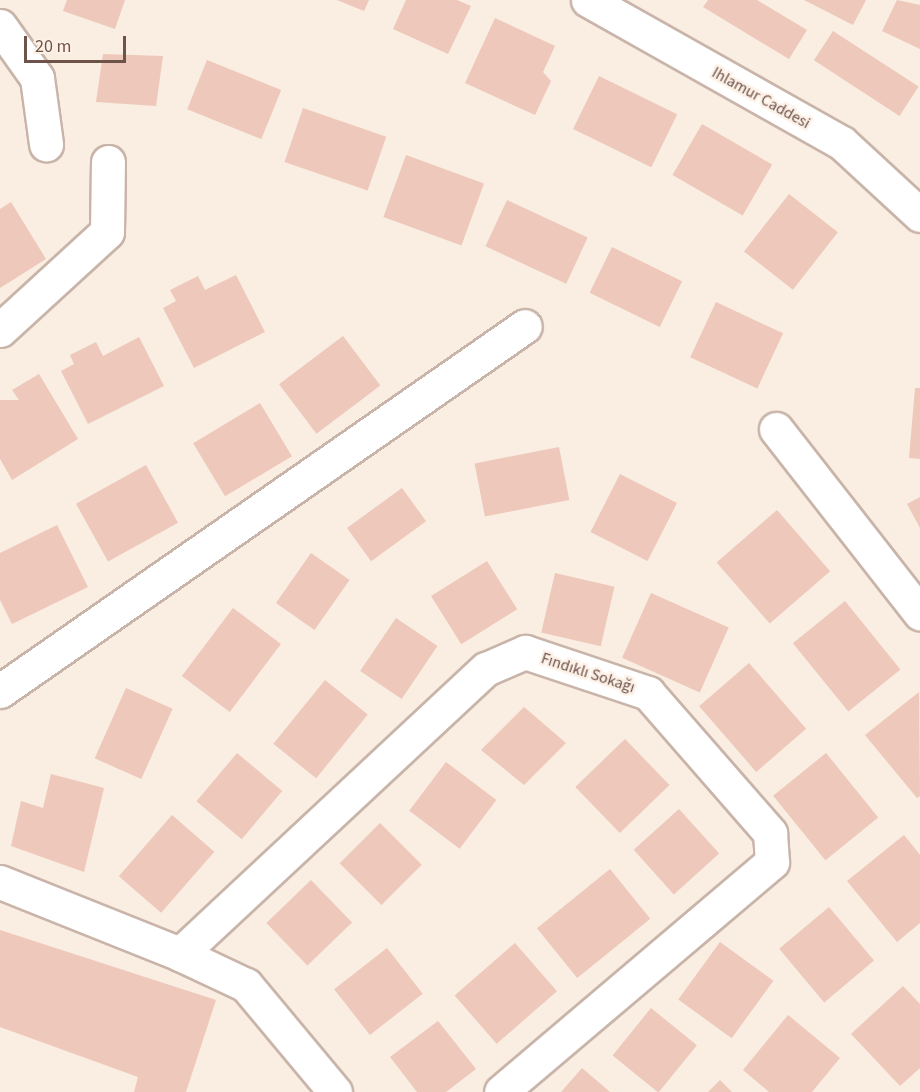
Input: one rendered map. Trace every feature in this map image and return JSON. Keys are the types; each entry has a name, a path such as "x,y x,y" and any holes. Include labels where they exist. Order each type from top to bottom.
{"street":[{"name":"Ihlamur Caddesi","path":"588,0 842,143 920,215"},
{"path":"0,26 37,78 46,144"},
{"path":"0,330 107,232 108,162"},
{"path":"0,691 525,326"},
{"path":"776,429 920,613"},
{"name":"Fındıklı Sokağı","path":"180,954 486,669 525,652 648,693 771,833 772,862 501,1092"},
{"path":"0,882 180,954 246,986 334,1092"}],"building":[{"path":"67,0 125,0 115,29 63,11"},
{"path":"337,0 369,0 364,11"},
{"path":"406,0 457,0 471,6 448,54 393,29"},
{"path":"708,0 757,0 807,30 789,59 703,7"},
{"path":"804,0 866,0 853,25"},
{"path":"897,0 920,5 920,49 882,31"},
{"path":"495,18 555,46 543,72 551,81 535,115 465,83"},
{"path":"833,31 919,87 899,116 814,60"},
{"path":"103,54 163,56 156,106 96,102"},
{"path":"207,60 281,90 261,139 187,109"},
{"path":"599,76 677,114 651,167 573,129"},
{"path":"303,108 386,137 368,191 284,162"},
{"path":"702,124 772,164 743,216 672,175"},
{"path":"406,155 484,183 461,245 383,217"},
{"path":"789,194 838,232 793,290 744,252"},
{"path":"507,200 588,238 566,284 485,246"},
{"path":"11,202 46,259 0,288 0,209"},
{"path":"612,247 682,281 660,327 590,293"},
{"path":"236,275 265,332 194,368 163,308 176,301 170,290 198,276 205,290"},
{"path":"716,302 783,333 757,389 690,357"},
{"path":"343,336 380,386 316,434 279,384"},
{"path":"139,337 164,386 88,424 61,371 74,364 70,355 96,342 103,356"},
{"path":"39,374 78,439 12,480 0,459 0,400 19,400 12,390"},
{"path":"915,388 920,388 920,459 909,458"},
{"path":"260,403 292,456 225,496 193,443"},
{"path":"559,447 569,500 485,516 475,463"},
{"path":"146,465 178,523 108,562 76,504"},
{"path":"620,474 677,503 648,561 590,532"},
{"path":"402,488 426,521 371,561 347,528"},
{"path":"920,497 920,528 907,504"},
{"path":"777,510 830,571 770,624 717,562"},
{"path":"57,525 88,587 12,624 0,600 0,553"},
{"path":"311,553 350,580 315,630 276,603"},
{"path":"487,561 517,609 461,644 431,596"},
{"path":"555,573 614,587 601,646 541,632"},
{"path":"651,593 729,628 700,692 622,658"},
{"path":"845,601 900,669 848,712 793,643"},
{"path":"233,608 281,644 230,712 182,676"},
{"path":"396,618 437,646 402,699 360,671"},
{"path":"749,663 806,729 756,772 699,706"},
{"path":"325,680 368,715 316,778 273,744"},
{"path":"126,688 173,709 141,779 95,758"},
{"path":"919,692 920,796 917,798 865,735"},
{"path":"524,707 566,743 524,785 481,750"},
{"path":"625,739 669,785 620,833 575,787"},
{"path":"237,753 282,791 242,839 197,801"},
{"path":"826,753 878,818 825,860 773,796"},
{"path":"446,762 496,800 460,849 409,811"},
{"path":"51,774 104,788 84,872 11,846 21,801 43,808"},
{"path":"679,809 719,854 674,894 634,850"},
{"path":"172,815 214,852 161,913 119,876"},
{"path":"380,823 422,865 381,905 340,863"},
{"path":"904,835 920,855 920,923 897,942 847,881"},
{"path":"610,869 650,919 577,978 537,928"},
{"path":"311,880 352,922 307,966 266,923"},
{"path":"829,907 874,961 824,1002 779,949"},
{"path":"0,930 216,1000 186,1092 134,1092 138,1077 0,1027"},
{"path":"720,942 773,981 732,1038 678,999"},
{"path":"515,943 557,991 497,1044 455,995"},
{"path":"387,948 423,994 370,1035 334,989"},
{"path":"903,986 920,1004 920,1068 900,1086 851,1034"},
{"path":"651,1008 697,1045 659,1092 613,1055"},
{"path":"788,1015 840,1058 812,1092 769,1092 743,1070"},
{"path":"438,1021 476,1069 446,1092 417,1092 390,1057"},
{"path":"582,1068 610,1092 561,1092"},
{"path":"720,1080 732,1092 708,1092"}]}
